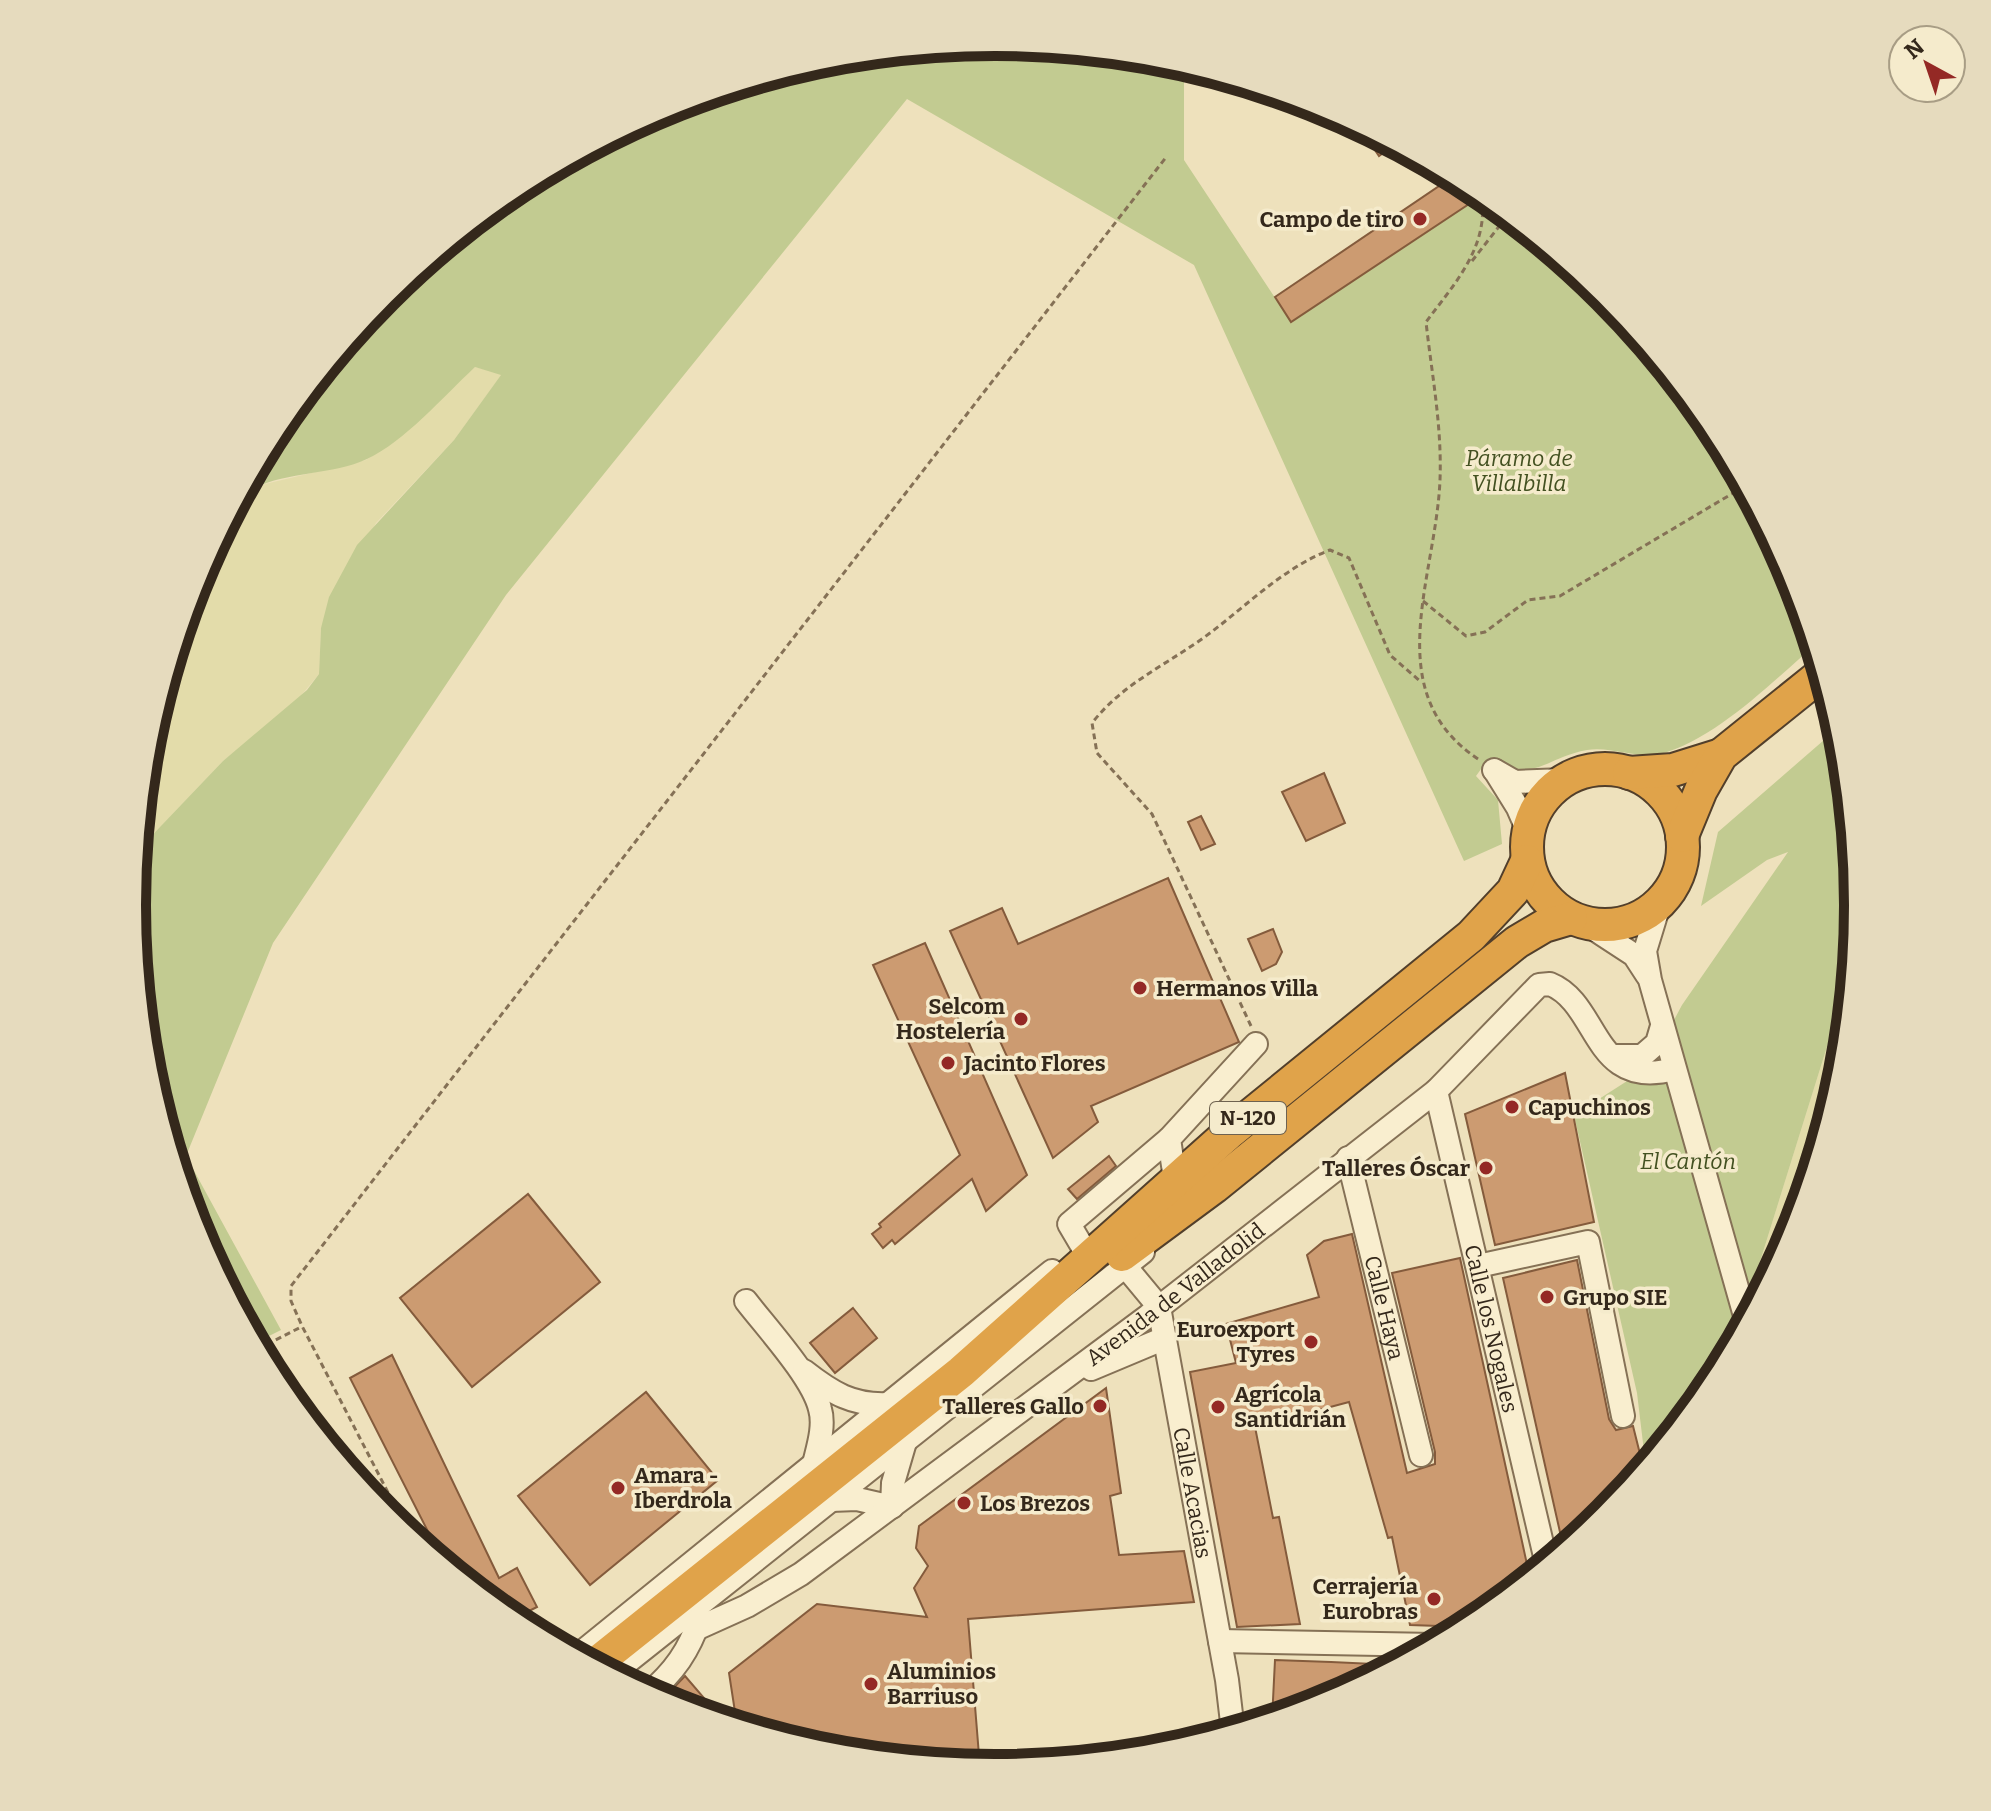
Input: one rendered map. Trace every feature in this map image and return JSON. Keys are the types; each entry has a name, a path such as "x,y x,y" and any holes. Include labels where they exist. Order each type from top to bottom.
{"highway":[{"path":"1564,780 1601,769 1629,773 1673,770 1721,755 1814,680"},
{"path":"1660,902 1678,874 1682,836 1701,790 1721,755"},
{"path":"1629,773 1653,785 1668,801 1682,836"},
{"name":"N-120","path":"961,1372 1230,1132 1471,936 1513,891 1541,801 1564,780"},
{"path":"1528,846 1541,894 1578,920"},
{"name":"N-120","path":"603,1658 961,1372 1245,1163 1517,942 1544,926 1578,920 1627,922 1660,902"}],"street":[{"path":"1494,770 1515,782 1564,780"},
{"path":"1494,770 1518,808 1528,846"},
{"path":"1660,902 1645,951 1662,1026 1665,1058 1742,1308"},
{"path":"1578,920 1634,955 1650,980"},
{"name":"Avenida de Valladolid","path":"696,1629 747,1606 801,1574 1159,1307 1436,1091 1539,985 1550,984 1568,996 1597,1042 1622,1064 1646,1073 1665,1058"},
{"path":"1082,1246 1069,1224 1169,1139 1256,1044"},
{"name":"Calle los Nogales","path":"1436,1091 1544,1553"},
{"path":"586,1649 1174,1172 1230,1132"},
{"path":"1169,1139 1174,1172"},
{"name":"Calle Haya","path":"1348,1158 1421,1455"},
{"path":"621,1667 1202,1204 1245,1163"},
{"path":"1478,1266 1588,1242 1623,1416"},
{"name":"Calle Acacias","path":"1125,1266 1159,1307 1220,1641 1232,1721"},
{"path":"746,1301 797,1366 820,1408 821,1436 814,1464"},
{"path":"1060,1382 1165,1338"},
{"path":"797,1366 837,1397 868,1405 889,1404"},
{"path":"831,1500 857,1499 892,1507 895,1472 905,1441"},
{"path":"659,1685 671,1675 687,1652 707,1600"},
{"path":"1220,1641 1413,1645"}],"path":[{"path":"395,1506 302,1326 291,1301 291,1286 1167,156"},
{"path":"1470,264 1482,226 1482,209"},
{"path":"1494,770 1469,753 1437,722 1421,682 1423,601 1440,484 1441,450 1438,397 1426,322 1501,224"},
{"path":"1423,601 1466,636 1485,632 1528,600 1560,596 1736,491"},
{"path":"1256,1044 1254,1032 1152,814 1097,753 1092,723 1112,698 1134,681 1198,641 1305,560 1330,550 1349,558 1360,576 1377,628 1390,655 1421,682"},
{"path":"268,1344 302,1326"}],"shaded area":[{"path":"475,367 502,374 454,440 376,523 321,628 319,674 294,704 223,761 149,838 162,740 191,632 211,580 256,489 265,484 366,460 389,445"},
{"path":"1839,1009 1829,1071 1800,1179 1753,1289"}],"green space":[{"name":"Páramo de Villalbilla","path":"996,56 1106,63 1184,78 1184,160 1291,322 1472,202 1556,267 1634,345 1702,434 1757,530 1780,580 1806,653 1722,723 1681,747 1660,754 1587,750 1530,769 1518,769 1489,758 1476,776 1498,800 1502,844 1464,861 1194,265 907,99 506,595 273,943 186,1156 281,1330 265,1338 211,1231 191,1179 162,1071 148,961 146,906 149,838 223,761 307,690 319,674 321,628 329,597 357,545 454,440 501,375 475,367 395,442 367,459 257,487 322,388 395,305 435,267 524,199 620,144 722,101 830,72 885,63"},
{"name":"El Cantón","path":"1828,736 1843,850 1845,906 1839,1009 1753,1289 1702,1377 1644,1453 1637,1393 1574,1115 1649,1067 1682,1005 1788,852 1767,860 1701,906 1718,832"}],"building":[{"path":"1371,144 1385,151 1379,156"},
{"name":"Campo de tiro","path":"1442,184 1472,202 1291,322 1275,297"},
{"path":"1324,773 1345,823 1306,841 1282,792"},
{"path":"1201,816 1215,844 1201,850 1188,822"},
{"path":"1168,878 1239,1042 1091,1106 1098,1122 1053,1158 950,931 1002,908 1018,944"},
{"path":"1273,929 1282,952 1276,964 1262,971 1248,939"},
{"name":"Jacinto Flores","path":"925,943 1027,1175 986,1211 972,1179 895,1244 892,1240 883,1248 872,1234 881,1227 879,1224 960,1155 873,965"},
{"path":"1565,1073 1594,1222 1495,1245 1465,1114"},
{"path":"1109,1156 1116,1166 1077,1199 1068,1189"},
{"path":"528,1194 600,1282 472,1387 400,1298"},
{"path":"1352,1234 1407,1473 1435,1464 1435,1452 1392,1273 1460,1258 1528,1567 1444,1626 1410,1625 1392,1537 1388,1538 1349,1402 1255,1427 1273,1518 1279,1517 1300,1624 1237,1627 1190,1372 1236,1363 1226,1324 1319,1297 1307,1255 1324,1241"},
{"path":"1577,1260 1609,1419 1616,1430 1633,1426 1641,1458 1561,1539 1503,1278"},
{"path":"853,1308 877,1338 835,1373 810,1343"},
{"path":"392,1355 499,1578 517,1568 537,1607 524,1612 434,1543 350,1378"},
{"path":"1106,1388 1121,1493 1110,1496 1119,1555 1184,1551 1194,1602 968,1619 979,1754 885,1748 830,1739 735,1714 729,1673 817,1604 927,1617 914,1588 928,1566 916,1548 919,1526"},
{"name":"Amara - Iberdrola","path":"646,1392 718,1480 590,1585 518,1496"},
{"path":"1275,1660 1376,1664 1321,1690 1273,1709"},
{"path":"685,1676 704,1698 700,1701 671,1690"}],"place":[{"name":"Campo de tiro","path":"1420,219"},
{"name":"Hermanos Villa","path":"1140,988"},
{"name":"Selcom Hostelería","path":"1021,1019"},
{"name":"Jacinto Flores","path":"948,1063"},
{"name":"Capuchinos","path":"1512,1107"},
{"name":"Talleres Óscar","path":"1486,1168"},
{"name":"Grupo SIE","path":"1547,1297"},
{"name":"Euroexport Tyres","path":"1311,1342"},
{"name":"Talleres Gallo","path":"1100,1406"},
{"name":"Agrícola Santidrián","path":"1218,1407"},
{"name":"Amara - Iberdrola","path":"618,1488"},
{"name":"Los Brezos","path":"964,1503"},
{"name":"Cerrajería Eurobras","path":"1434,1599"},
{"name":"Aluminios Barriuso","path":"871,1684"}]}
